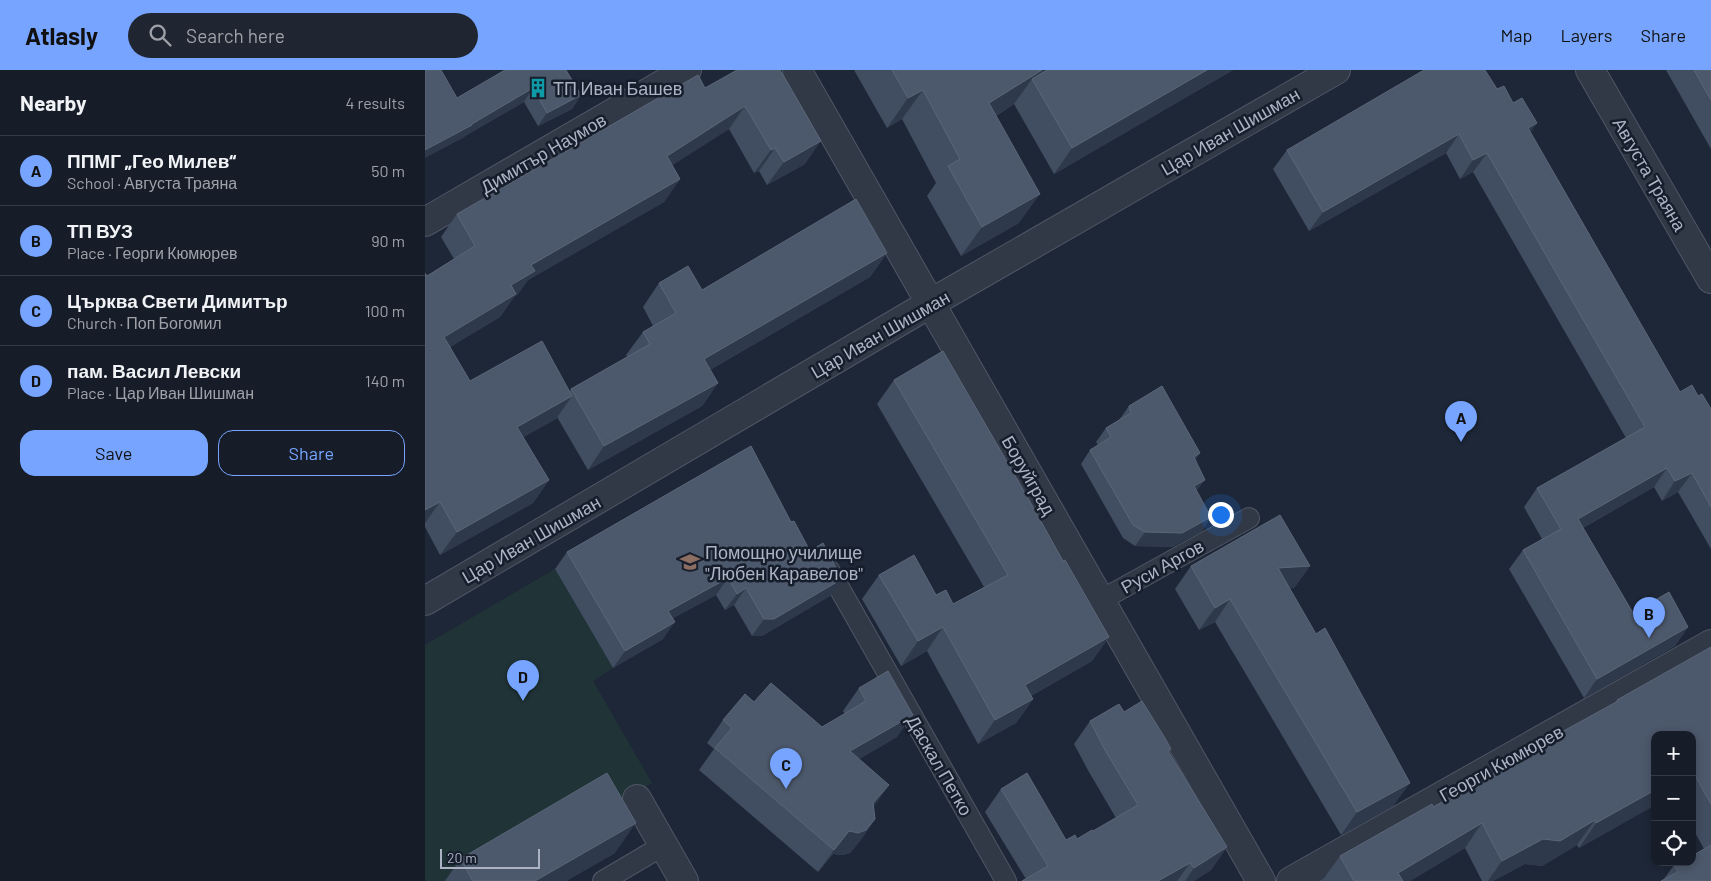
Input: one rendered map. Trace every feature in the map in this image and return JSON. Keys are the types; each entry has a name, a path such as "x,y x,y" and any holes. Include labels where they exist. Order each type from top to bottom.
{"street":[{"name":"Димитър Наумов","path":"425,222 687,70"},
{"name":"Боруйград","path":"797,70 1261,881"},
{"name":"Цар Иван Шишман","path":"425,601 931,304 1336,70"},
{"name":"Августа Траяна","path":"1590,70 1711,279"},
{"name":"Георги Кюмюрев","path":"1291,881 1711,644"},
{"path":"637,799 684,881"}],"lane":[{"name":"Руси Аргов","path":"1101,600 1249,518"},
{"name":"Даскал Петко","path":"829,570 1006,881"},
{"path":"603,881 664,845"}],"green space":[{"path":"555,569 613,668 593,681 652,783 594,817 452,881 425,881 425,645"}],"building":[{"path":"425,70 441,70 457,98 505,70 566,70 581,95 547,113 533,88 472,125 425,150"},
{"path":"737,70 780,70 821,141 784,162 775,148 771,150 745,106 667,156 680,179 531,265 535,271 511,285 516,294 444,337 470,381 542,341 572,396 517,427 549,480 457,532 440,502 425,510 425,273 427,276 475,246 457,214 698,75 705,88"},
{"path":"892,70 1042,70 989,103 1040,194 982,227 948,166 960,159 923,90 908,98"},
{"path":"1047,70 1207,70 1072,148 1032,79"},
{"path":"1424,70 1485,70 1497,89 1504,86 1513,103 1522,98 1537,123 1528,128 1680,392 1692,385 1698,396 1702,394 1711,409 1711,507 1692,473 1675,481 1667,468 1578,519 1633,613 1669,592 1688,627 1597,679 1523,550 1561,529 1537,488 1645,427 1487,153 1473,160 1459,134 1323,212 1287,150"},
{"path":"1694,70 1711,70 1711,100"},
{"path":"856,199 887,253 704,359 718,383 604,446 571,389 650,344 643,332 676,313 659,283 688,266 702,290"},
{"path":"943,351 1063,561 1065,560 1109,637 1025,685 1033,699 995,720 943,627 918,641 879,575 914,555 936,595 946,590 953,604 1008,575 894,380"},
{"path":"1162,386 1200,453 1194,457 1205,480 1194,486 1211,517 1182,533 1145,532 1133,525 1090,450 1111,437 1106,428 1131,413 1129,406"},
{"name":"Помощно училище \"Любен Каравелов\"","path":"751,446 791,522 794,521 810,551 823,543 842,579 774,619 764,619 746,588 737,594 728,578 668,611 675,622 625,651 567,552"},
{"path":"1280,515 1310,566 1278,568 1316,634 1325,628 1410,783 1357,812 1230,599 1215,608 1191,566"},
{"path":"1711,647 1711,804 1696,777 1696,731 1651,731 1651,792 1596,823 1595,820 1560,841 1543,839 1502,861 1482,823 1398,873 1403,881 1354,881 1340,856 1432,804 1433,807 1513,763 1511,760"},
{"path":"888,671 913,715 850,751 889,785 873,803 875,819 866,830 858,833 849,831 834,850 715,748 732,728 723,720 745,694 754,702 771,683 822,727 866,701 859,688"},
{"path":"1142,701 1171,749 1168,751 1227,847 1194,868 1190,863 1158,881 1022,881 1048,866 1001,789 1027,773 1066,840 1075,835 1077,839 1138,805 1090,721 1119,704 1124,712"},
{"path":"607,773 636,823 535,881 473,881 460,859"},
{"path":"1711,845 1711,881 1661,881 1678,872 1675,866 1696,866 1696,854"}],"place":[{"name":"ТП Иван Башев","path":"538,88"},
{"name":"ППМГ „Гео Милев“","path":"1461,442"},
{"name":"Помощно училище \"Любен Каравелов\"","path":"690,562"},
{"name":"ТП ВУЗ","path":"1649,638"},
{"name":"пам. Васил Левски","path":"523,701"},
{"name":"Църква Свети Димитър","path":"786,789"}]}
